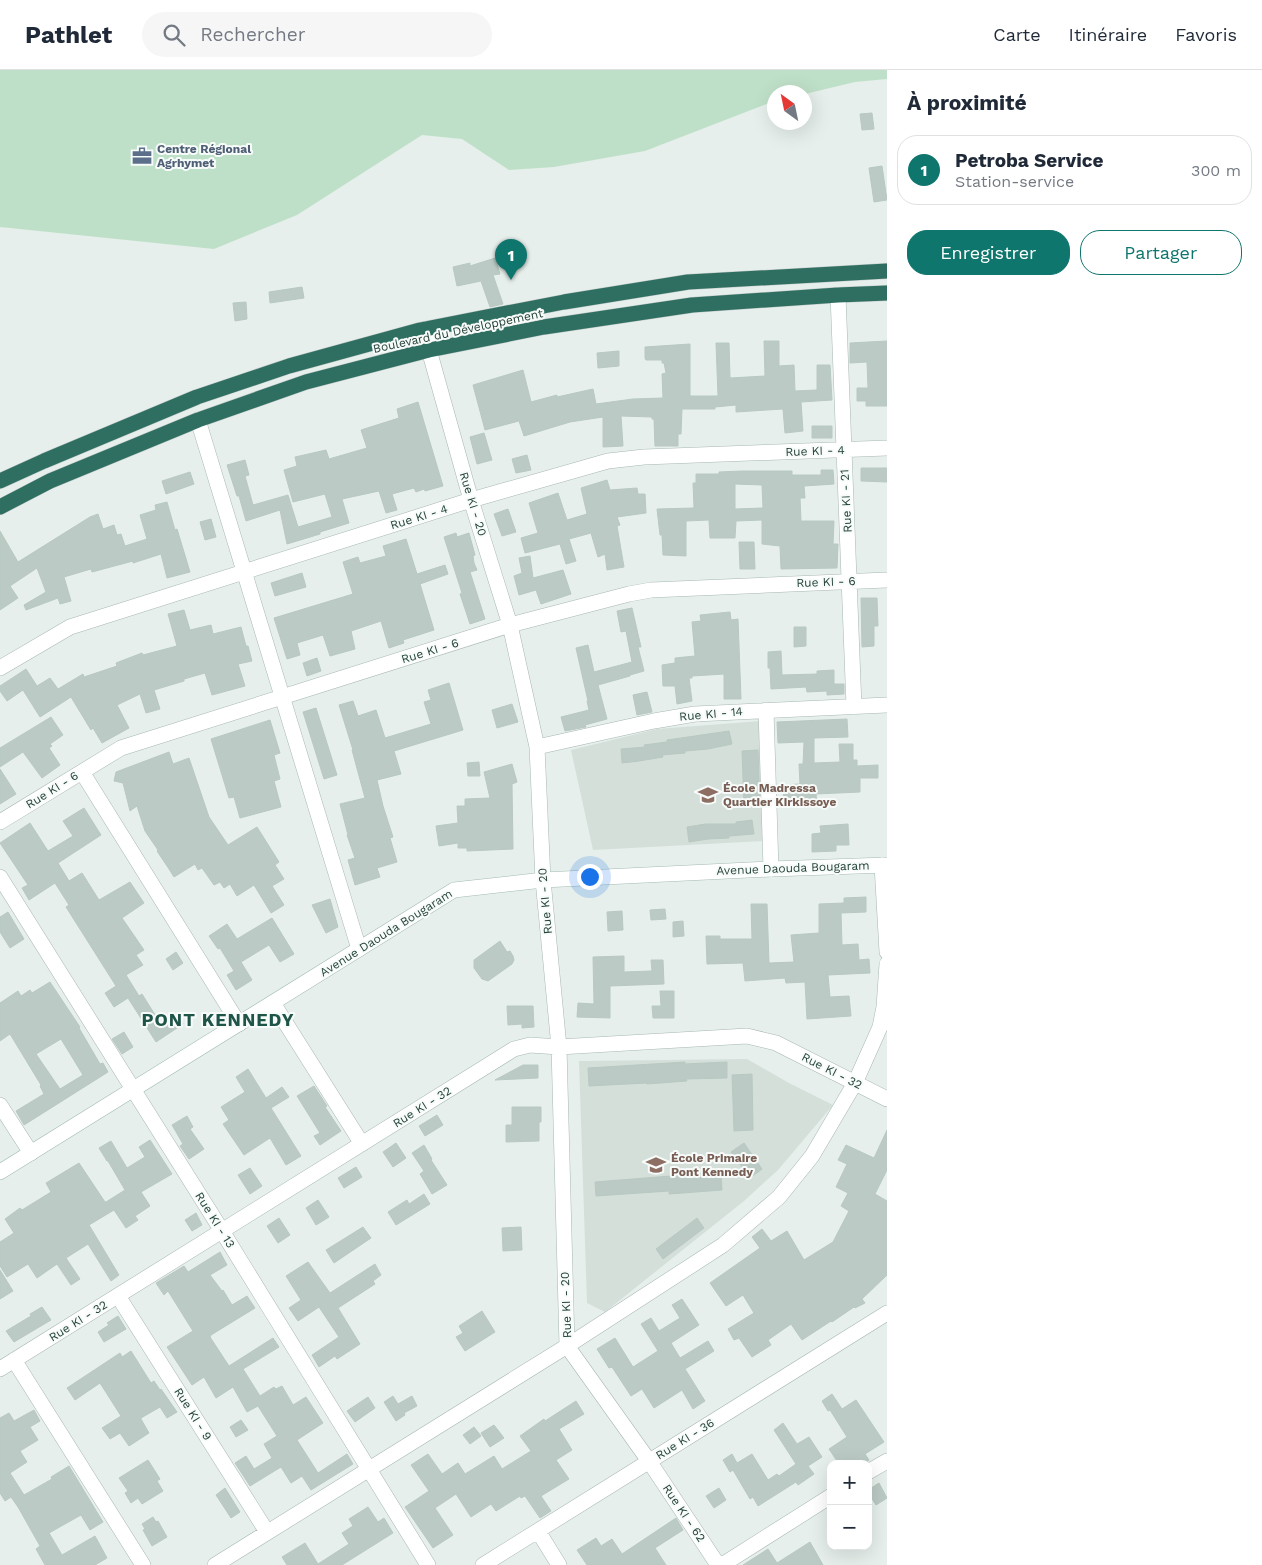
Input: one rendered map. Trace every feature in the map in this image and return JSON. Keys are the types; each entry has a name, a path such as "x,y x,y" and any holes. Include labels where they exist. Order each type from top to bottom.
{"highway":[{"name":"Boulevard du Développement","path":"0,481 197,397 289,366 425,329 542,306 688,282 887,271"},
{"name":"Boulevard du Développement","path":"0,507 50,481 198,420 306,382 429,350 544,327 692,305 887,293"},
{"path":"542,306 544,327"}],"street":[{"name":"Rue KI - 21","path":"838,295 854,707"},
{"name":"Rue KI - 20","path":"425,329 429,350 471,500 510,625 537,746 543,880 559,1047 567,1346 649,1461"},
{"path":"198,420 359,949"},
{"name":"Rue KI - 4","path":"0,668 70,627 471,500 608,461 654,456 887,448"},
{"name":"Rue KI - 6","path":"0,822 121,748 510,625 651,590 887,580"},
{"name":"Rue KI - 14","path":"537,746 662,719 695,714 887,705"},
{"path":"766,710 771,868"},
{"path":"82,772 239,1024"},
{"path":"884,865 887,952"},
{"name":"Avenue Daouda Bougaram","path":"0,1172 454,890 543,880 771,868 884,865"},
{"name":"Rue KI - 13","path":"0,877 222,1231 428,1565"},
{"path":"215,1565 567,1346 723,1245 779,1197 812,1156 855,1084 880,1027 884,1007 887,964"},
{"path":"273,1002 362,1144"},
{"name":"Rue KI - 32","path":"0,1369 514,1049 530,1045 559,1047 747,1036 776,1043 887,1099"},
{"path":"0,1104 31,1153"},
{"name":"Rue KI - 9","path":"118,1296 267,1532"},
{"name":"Rue KI - 36","path":"483,1565 887,1314"},
{"path":"14,1360 143,1565"},
{"name":"Rue KI - 62","path":"649,1461 720,1565"},
{"path":"872,1470 887,1461"},
{"path":"720,1565 827,1498"},
{"path":"538,1530 559,1565"}],"shaded area":[{"path":"761,721 766,841 593,850 571,750 657,729"},
{"path":"747,1059 833,1105 778,1170 744,1201 605,1312 587,1303 579,1061"}],"green space":[{"path":"0,70 887,70 887,79 855,82 812,92 812,85 767,85 767,104 645,151 554,167 509,170 462,139 422,135 297,215 214,249 0,227"}],"building":[{"path":"872,113 874,129 862,130 860,114"},
{"path":"882,166 887,200 874,202 869,168"},
{"path":"515,242 518,253 503,257 500,247"},
{"path":"495,258 500,274 493,275 503,304 490,307 481,281 457,286 453,267 470,263 470,266"},
{"path":"302,287 304,298 270,303 269,292"},
{"path":"246,302 247,319 235,321 233,303"},
{"path":"764,341 779,341 779,366 794,365 795,391 817,390 817,365 830,365 832,400 801,402 803,431 785,433 783,409 736,412 736,405 715,407 715,409 682,409 681,434 678,434 678,446 655,446 654,419 652,417 621,416 623,446 603,447 603,417 570,422 524,436 519,421 485,430 473,385 523,370 531,402 557,395 557,397 593,389 596,404 633,399 663,398 662,374 666,373 664,363 662,363 662,360 646,360 645,347 690,344 690,396 718,396 716,343 729,343 730,378 765,376"},
{"path":"887,341 887,406 866,406 866,401 857,401 857,388 868,388 867,362 850,363 850,343"},
{"path":"619,351 619,366 598,368 597,353"},
{"path":"418,402 443,486 416,492 414,488 392,494 397,510 386,513 379,491 342,499 349,523 287,544 280,510 246,521 227,465 245,460 249,475 245,476 253,505 288,495 298,527 332,517 325,494 293,502 284,470 297,466 295,457 326,450 329,459 367,448 361,430 399,418 397,409"},
{"path":"812,426 832,426 832,438 812,438"},
{"path":"484,433 492,460 477,464 470,437"},
{"path":"527,455 531,470 516,473 512,459"},
{"path":"861,468 887,468 887,482 861,481"},
{"path":"821,470 833,470 834,484 804,486 805,498 800,498 801,521 834,521 833,544 838,544 837,568 781,569 780,546 762,544 762,520 736,521 735,538 710,538 709,520 686,521 686,556 663,555 662,535 660,535 657,509 694,508 693,483 696,483 696,474 742,471 792,471 792,475 821,475","holes":["735,484 762,485 763,508 735,509"]},
{"path":"190,472 194,484 166,494 162,481"},
{"path":"607,480 610,490 637,488 638,494 645,494 646,513 617,517 620,525 617,526 624,567 607,570 605,554 598,557 591,533 569,539 576,561 566,564 560,544 525,553 521,538 538,533 529,503 558,493 567,520 587,514 581,488"},
{"path":"167,502 190,572 167,578 161,554 133,563 133,561 92,572 91,569 64,577 71,601 60,604 58,598 26,610 24,605 46,592 37,568 10,586 18,598 0,610 0,531 18,562 90,517 98,514 103,529 114,525 117,535 121,534 125,546 147,539 140,515 156,510 155,505"},
{"path":"508,509 516,532 502,536 494,514"},
{"path":"211,519 216,537 205,540 200,522"},
{"path":"456,533 457,537 469,533 477,570 470,572 485,619 470,624 444,537"},
{"path":"406,539 417,574 445,565 448,574 420,584 434,630 403,640 404,643 389,648 381,621 351,631 355,649 330,656 323,635 297,643 300,655 287,659 274,618 353,594 343,562 358,557 360,563 386,556 383,546"},
{"path":"739,542 754,542 755,569 740,569"},
{"path":"530,556 533,578 563,570 571,594 541,604 536,590 519,595 514,576 522,573 519,558"},
{"path":"302,573 306,587 275,596 271,583"},
{"path":"861,598 877,598 878,626 874,626 874,646 862,647"},
{"path":"632,608 641,647 638,647 644,671 598,685 607,719 585,725 586,727 565,731 561,717 589,710 576,648 588,645 594,672 632,662 626,631 621,632 617,611"},
{"path":"184,610 190,630 211,625 213,634 241,627 252,661 238,664 245,686 212,695 205,673 154,690 160,709 146,713 140,694 117,705 129,728 102,743 93,728 91,730 71,697 40,717 23,690 7,701 0,691 0,686 26,669 37,686 50,678 58,689 83,674 84,677 117,666 116,663 142,653 143,655 177,646 168,614"},
{"path":"730,612 731,620 738,619 741,699 724,699 724,674 692,676 692,678 689,678 692,701 677,704 675,686 663,686 662,665 675,663 675,658 695,656 692,622 701,621 700,615"},
{"path":"794,627 806,627 806,646 794,647"},
{"path":"781,651 782,675 817,674 817,671 834,670 834,684 844,684 844,694 827,695 827,691 807,692 806,687 771,689 768,652"},
{"path":"317,658 321,671 307,676 303,663"},
{"path":"449,683 463,730 394,751 401,774 377,780 393,837 390,838 397,862 377,868 380,877 355,885 348,860 355,858 347,835 340,804 365,798 339,705 353,701 358,716 376,710 385,738 431,724 424,702 431,700 428,690"},
{"path":"647,692 652,712 637,715 633,695"},
{"path":"512,704 518,722 497,728 492,710"},
{"path":"316,708 337,775 324,779 303,712"},
{"path":"51,717 63,735 50,744 52,746 49,748 60,765 42,778 23,752 0,767 0,748"},
{"path":"847,719 848,737 814,738 814,763 840,762 839,744 853,744 853,760 857,760 857,766 878,765 878,778 860,778 860,792 816,794 817,802 784,803 783,785 800,784 799,764 803,764 804,742 778,743 777,722"},
{"path":"270,720 280,753 274,755 280,779 274,781 281,807 240,818 234,797 229,798 211,739"},
{"path":"729,731 732,744 622,763 621,749 645,747 644,745 667,742 667,740"},
{"path":"758,750 760,806 744,806 742,751"},
{"path":"169,752 173,764 189,758 209,817 228,845 257,827 279,862 275,865 284,879 272,886 284,905 271,913 254,885 237,896 230,884 224,888 220,882 214,885 202,868 198,870 195,864 174,877 145,831 137,806 130,811 123,783 114,781 116,772"},
{"path":"479,762 480,776 468,776 467,763"},
{"path":"512,764 517,782 512,784 513,849 467,851 467,848 458,848 458,843 439,846 436,826 458,823 457,806 465,806 465,799 490,798 484,772"},
{"path":"0,769 16,794 0,804"},
{"path":"84,808 101,835 58,863 69,881 82,873 99,900 130,882 144,903 122,918 144,950 136,955 143,965 126,975 139,996 142,994 162,1026 178,1015 183,1024 156,1042 128,998 114,1007 105,993 116,986 66,907 69,905 55,883 29,900 22,888 28,885 0,843 30,823 48,851 73,836 63,821"},
{"path":"752,820 754,834 689,842 687,827 706,824 736,824 736,822"},
{"path":"848,824 849,845 836,845 836,851 812,852 812,834 821,833 820,826"},
{"path":"866,897 866,912 841,913 842,945 858,944 859,960 869,959 870,973 828,975 830,997 849,996 851,1016 807,1019 805,982 786,983 785,978 745,981 743,963 707,964 706,936 720,936 720,939 752,939 751,904 767,904 769,963 794,962 791,935 819,933 819,904 844,903 844,898"},
{"path":"330,899 338,927 326,933 312,905"},
{"path":"665,909 666,919 651,920 650,910"},
{"path":"622,911 623,930 608,931 607,912"},
{"path":"8,912 24,939 10,948 0,932 0,917"},
{"path":"272,918 294,954 280,962 269,945 241,962 252,980 236,990 227,975 234,971 220,948 218,949 209,936 227,924 237,939"},
{"path":"683,921 684,936 673,937 673,922"},
{"path":"500,941 507,952 510,951 514,960 512,964 488,981 482,979 474,968 474,960"},
{"path":"176,952 183,963 173,970 166,959"},
{"path":"624,956 624,972 652,971 651,960 663,960 664,984 610,986 610,1018 577,1017 578,1003 594,1004 593,957"},
{"path":"50,982 80,1027 100,1064 103,1063 108,1072 24,1125 16,1111 44,1094 41,1085 10,1034 0,1041 0,1003 18,991 21,996 30,990 32,993","holes":["61,1039 83,1075 60,1089 36,1054"]},
{"path":"660,991 674,991 674,1018 653,1018 652,1006 661,1006"},
{"path":"507,1006 533,1006 534,1027 522,1028 522,1024 508,1025"},
{"path":"124,1032 133,1047 122,1054 112,1039"},
{"path":"685,1062 685,1064 727,1062 727,1078 589,1086 588,1068"},
{"path":"523,1065 538,1065 538,1078 495,1080"},
{"path":"248,1069 266,1098 282,1087 289,1097 271,1108 301,1156 286,1165 270,1138 244,1155 223,1124 229,1120 221,1107 245,1092 236,1077"},
{"path":"752,1074 753,1130 734,1131 732,1075"},
{"path":"314,1086 341,1131 320,1145 314,1136 320,1133 297,1096"},
{"path":"512,1107 541,1107 539,1141 506,1142 506,1125 512,1125"},
{"path":"437,1115 443,1125 425,1136 419,1126"},
{"path":"187,1116 193,1127 190,1129 204,1149 189,1159 180,1146 183,1144 172,1125"},
{"path":"887,1130 887,1170 875,1194 887,1201 887,1275 862,1299 865,1303 854,1307 802,1340 791,1324 768,1340 771,1345 752,1357 739,1338 734,1340 728,1329 754,1313 743,1295 726,1306 710,1283 760,1248 752,1237 762,1229 771,1241 787,1231 804,1260 833,1242 849,1211 841,1206 848,1193 836,1187 847,1164 838,1160 846,1145 874,1158"},
{"path":"150,1140 172,1174 141,1192 150,1206 135,1216 138,1220 126,1228 114,1210 89,1225 119,1275 111,1281 88,1244 66,1258 80,1279 71,1285 57,1264 37,1278 28,1264 7,1277 0,1266 0,1242 14,1233 5,1219 20,1208 22,1210 51,1192 46,1183 79,1163 106,1202 125,1190 99,1148 111,1141 127,1168 145,1157 139,1147"},
{"path":"396,1143 406,1158 393,1167 383,1152"},
{"path":"744,1143 762,1169 750,1178 731,1152"},
{"path":"424,1145 447,1185 432,1194 420,1174 424,1171 412,1153"},
{"path":"356,1167 362,1177 344,1188 338,1178"},
{"path":"250,1168 262,1186 250,1194 238,1175"},
{"path":"721,1172 722,1190 669,1194 669,1191 596,1196 595,1182"},
{"path":"424,1194 430,1204 396,1225 388,1212 407,1200 409,1204"},
{"path":"318,1200 329,1217 316,1225 306,1208"},
{"path":"196,1213 202,1225 192,1231 185,1220"},
{"path":"279,1218 290,1235 278,1243 267,1226"},
{"path":"697,1218 704,1228 663,1259 656,1249"},
{"path":"363,1227 371,1238 334,1263 326,1250"},
{"path":"521,1227 522,1250 503,1251 502,1228"},
{"path":"220,1252 227,1265 210,1275 223,1290 232,1305 247,1296 255,1308 210,1337 229,1366 273,1338 279,1347 243,1369 260,1396 274,1387 276,1389 282,1386 293,1405 306,1397 323,1423 297,1440 318,1473 347,1454 353,1464 311,1490 302,1476 291,1483 281,1467 250,1486 235,1463 246,1456 254,1469 272,1458 264,1444 277,1436 258,1406 247,1412 233,1387 216,1398 204,1377 192,1385 167,1347 193,1331 168,1291 164,1295 156,1283 184,1266 188,1272"},
{"path":"308,1262 330,1293 375,1264 381,1275 373,1281 375,1284 338,1308 360,1344 337,1359 335,1356 319,1367 312,1355 339,1337 319,1307 298,1321 289,1308 301,1300 286,1276"},
{"path":"0,1270 13,1291 0,1299"},
{"path":"682,1299 699,1325 671,1343 680,1358 708,1341 714,1351 685,1369 705,1401 693,1409 682,1390 654,1408 642,1389 631,1396 612,1367 609,1368 597,1349 615,1338 633,1367 658,1351 641,1324 651,1318 659,1331 680,1318 672,1305"},
{"path":"42,1307 51,1320 14,1342 6,1331"},
{"path":"482,1311 495,1332 465,1351 456,1337 463,1333 459,1326"},
{"path":"118,1316 126,1329 104,1342 98,1332"},
{"path":"131,1351 151,1383 154,1381 177,1412 167,1418 160,1407 141,1418 149,1433 129,1446 120,1433 110,1439 102,1428 121,1416 100,1383 75,1400 67,1388 120,1353 122,1357"},
{"path":"832,1394 842,1409 856,1400 884,1442 865,1454 869,1460 836,1460 829,1449 847,1437 822,1401"},
{"path":"393,1396 398,1404 412,1396 417,1406 404,1413 405,1415 396,1421 384,1402"},
{"path":"368,1397 375,1408 355,1422 347,1411"},
{"path":"576,1401 584,1414 559,1429 572,1450 556,1460 569,1479 541,1496 551,1511 540,1518 525,1496 521,1498 520,1496 496,1511 491,1504 471,1517 456,1494 435,1508 453,1535 433,1548 405,1507 429,1491 411,1465 428,1454 442,1474 458,1463 465,1474 494,1456 502,1469 531,1451 520,1436 544,1419 545,1421"},
{"path":"34,1410 40,1421 30,1427 38,1440 20,1451 27,1462 10,1473 24,1495 52,1479 51,1477 69,1466 103,1522 90,1530 81,1515 49,1533 62,1555 95,1536 107,1558 95,1565 45,1565 36,1549 40,1546 18,1507 11,1497 5,1501 0,1493 0,1418 9,1413 14,1421"},
{"path":"241,1420 248,1430 236,1437 230,1427"},
{"path":"783,1423 797,1444 809,1437 822,1457 808,1466 814,1474 798,1485 796,1482 758,1506 753,1497 750,1499 733,1470 730,1472 723,1460 732,1454 737,1463 752,1454 768,1480 777,1474 779,1476 796,1464 774,1430"},
{"path":"494,1425 504,1438 490,1447 481,1433"},
{"path":"474,1427 481,1436 470,1444 463,1435"},
{"path":"148,1460 160,1479 157,1481 163,1491 142,1504 138,1498 131,1503 125,1493 128,1491 119,1478"},
{"path":"879,1483 887,1498 876,1505 872,1498 872,1487"},
{"path":"225,1488 240,1512 231,1518 216,1495"},
{"path":"719,1488 726,1500 714,1508 706,1496"},
{"path":"368,1507 378,1522 384,1518 393,1533 342,1565 287,1565 282,1557 305,1543 318,1564 349,1544 342,1533 353,1526 349,1519"},
{"path":"153,1517 156,1522 158,1521 167,1537 152,1546 143,1530 145,1529 142,1524"},
{"path":"676,1518 683,1530 655,1548 666,1565 587,1565 577,1550 596,1538 601,1546 612,1539 622,1554"},
{"path":"810,1542 823,1565 743,1565 768,1549 777,1563"}],"place":[{"name":"Centre Régional Agrhymet","path":"142,156"},
{"name":"Petroba Service","path":"511,280"},
{"name":"École Madressa Quartier Kirkissoye","path":"708,795"},
{"name":"École Primaire Pont Kennedy","path":"656,1165"}],"district":[{"name":"PONT KENNEDY","path":"218,1020"}]}
